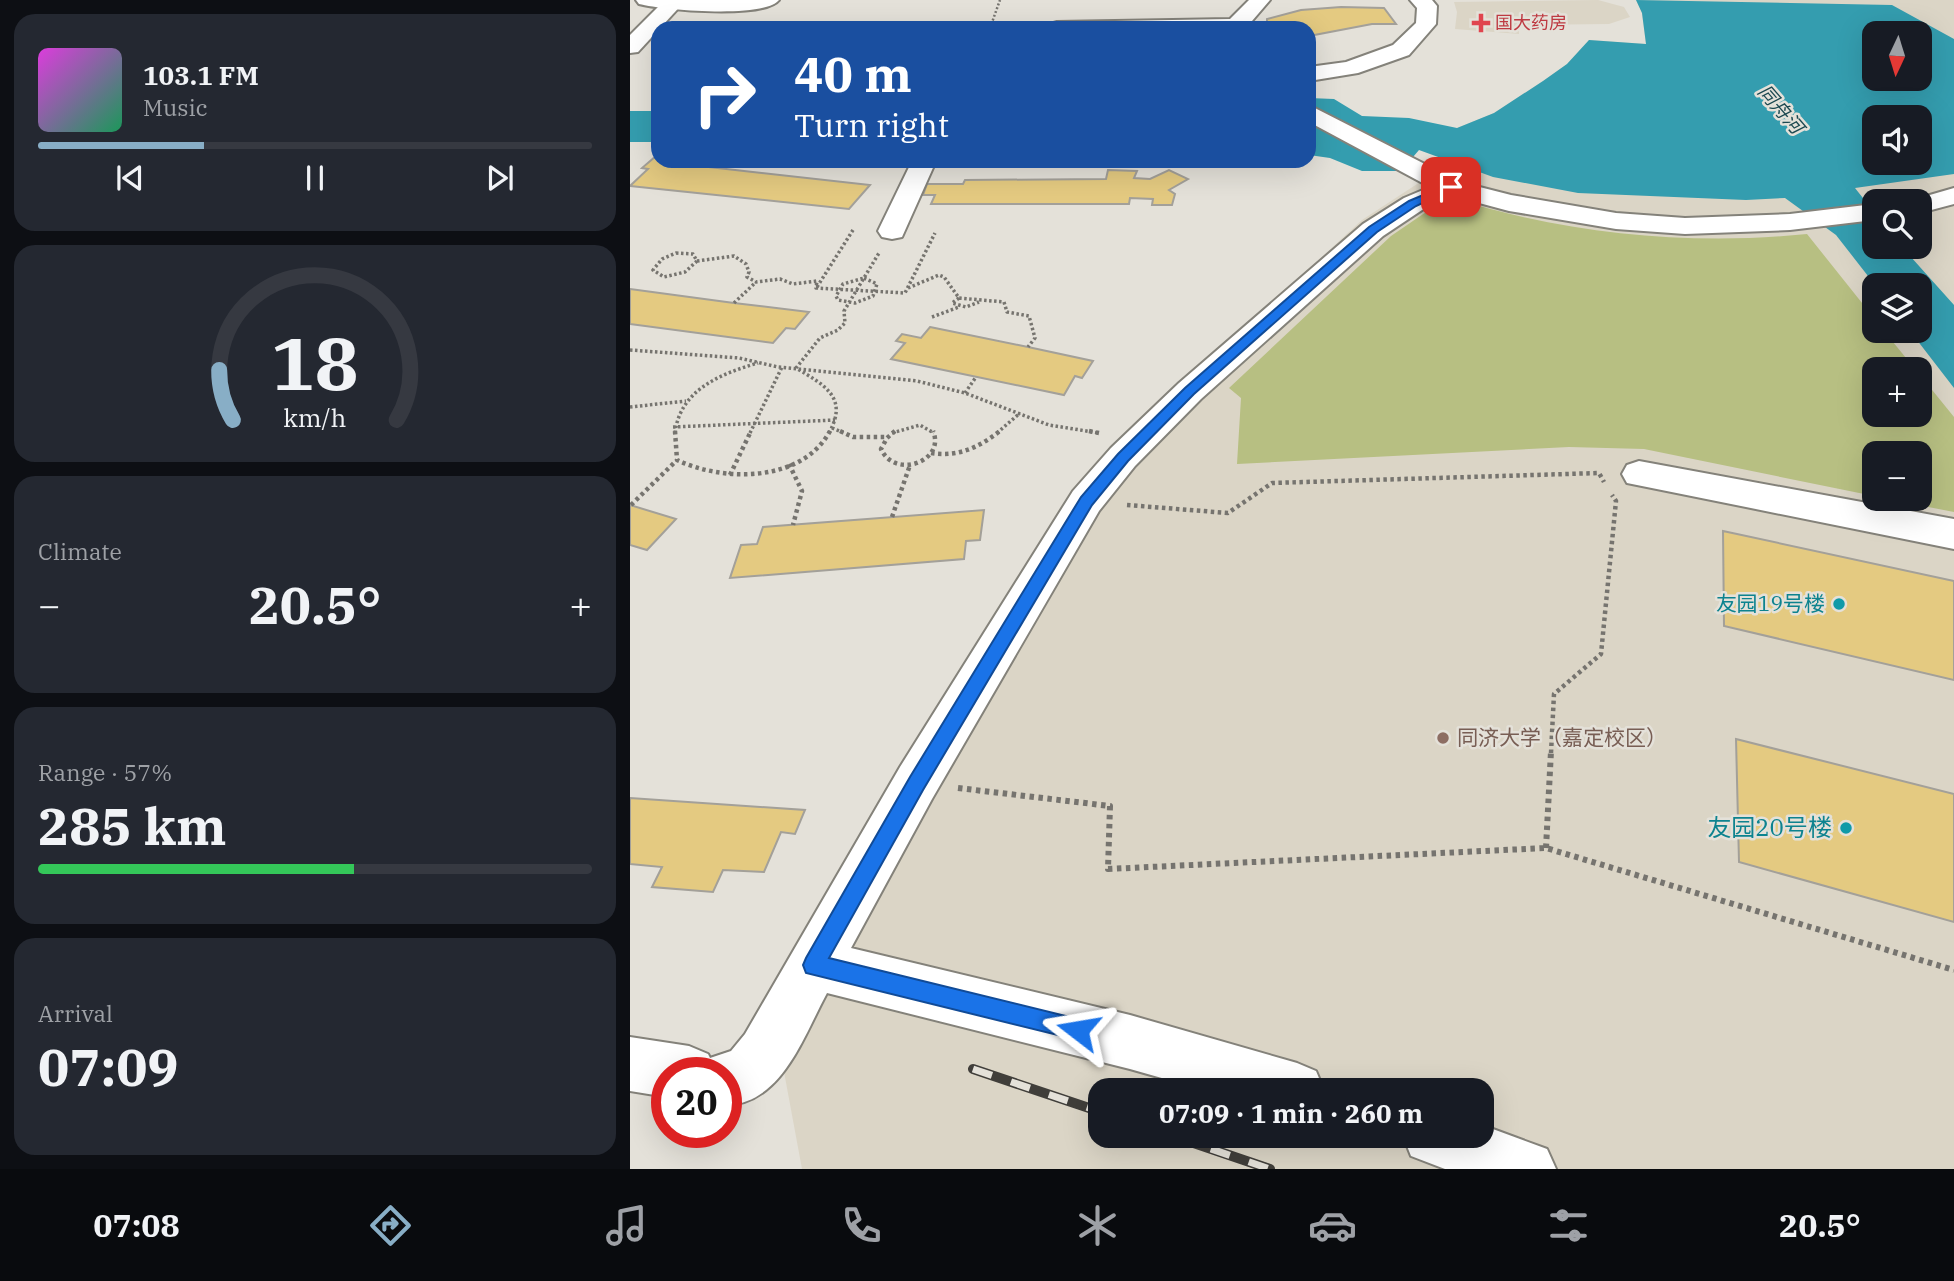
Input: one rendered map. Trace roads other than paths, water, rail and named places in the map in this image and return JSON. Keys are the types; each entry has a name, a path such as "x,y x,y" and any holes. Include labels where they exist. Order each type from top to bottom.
{"street":[{"path":"630,16 646,0 670,7 760,16 762,21"},
{"path":"656,21 670,7 761,4 768,0"},
{"path":"1241,21 1260,0"},
{"path":"1316,73 1350,68 1401,50 1426,24 1427,6 1420,0"},
{"path":"630,47 651,26"},
{"path":"1316,116 1451,187 1508,203 1616,221 1685,226 1790,222 1862,213"},
{"path":"892,231 921,168"},
{"path":"742,1075 753,1069 916,783 1086,501 1123,457 1190,391 1373,230 1412,204 1451,187"},
{"path":"1932,202 1954,196"},
{"path":"1639,474 1954,534"},
{"path":"814,965 1130,1042 1255,1078"},
{"path":"630,1063 651,1067"},
{"path":"1466,1148 1527,1169"}],"water":[{"name":"同舟河","path":"1636,0 1892,5 1921,21 1862,21 1862,91 1932,91 1932,27 1954,39 1954,174 1855,188 1862,197 1862,259 1913,259 1925,273 1866,273 1836,235 1785,198 1746,200 1578,193 1493,177 1419,150 1401,171 1362,171 1330,158 1316,156 1316,98 1334,99 1362,116 1409,118 1457,128 1494,113 1543,81 1567,64 1589,40 1646,44 1642,13"},
{"path":"630,111 651,111 651,142 630,142"},
{"path":"1932,280 1954,305 1954,388 1919,343 1932,343"}],"railway":[{"path":"973,1069 1088,1108"},
{"path":"1208,1148 1270,1169"}],"place":[{"name":"国大药房","path":"1481,23"},
{"name":"友园19号楼","path":"1839,604"},
{"name":"同济大学（嘉定校区）","path":"1443,738"},
{"name":"友园20号楼","path":"1846,828"}]}
